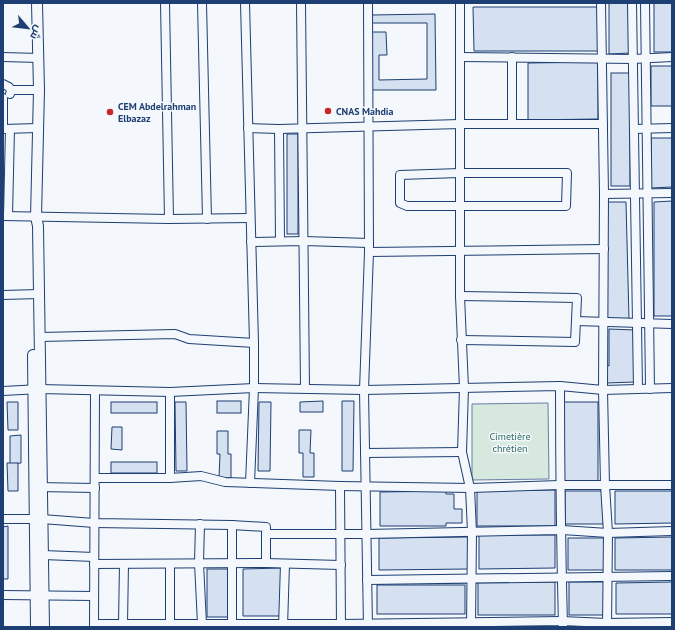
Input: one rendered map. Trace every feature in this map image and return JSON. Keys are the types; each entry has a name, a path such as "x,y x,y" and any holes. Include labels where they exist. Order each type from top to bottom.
{"main road":[{"path":"38,3 39,90 36,294 40,596 44,627"},
{"path":"36,294 40,337 37,390"},
{"path":"36,627 43,556 39,519"}],"street":[{"path":"165,3 169,219"},
{"path":"202,3 207,219"},
{"path":"245,3 254,343 254,388 250,483"},
{"path":"300,3 305,388"},
{"path":"368,3 369,252 364,390 368,625"},
{"path":"460,3 460,296 464,388 462,452 470,488 472,532 470,625"},
{"path":"601,3 604,194 603,390 605,485 608,533 607,625"},
{"path":"632,3 638,389"},
{"path":"645,3 650,389"},
{"path":"3,57 39,58"},
{"path":"460,57 672,57"},
{"path":"512,57 512,124"},
{"path":"3,84 8,85 11,90"},
{"path":"11,90 10,95 3,98 6,129 5,216 169,219 250,218"},
{"path":"11,90 39,90"},
{"path":"248,128 279,129 460,124 603,124"},
{"path":"6,129 38,128"},
{"path":"634,129 672,128"},
{"path":"279,129 280,242"},
{"path":"460,173 567,173 566,206 460,206 407,206 400,203 400,175 460,173"},
{"path":"604,194 672,193"},
{"path":"251,242 369,242"},
{"path":"369,252 604,249"},
{"path":"3,295 36,294"},
{"path":"460,296 576,298 575,342 461,340"},
{"path":"576,322 672,324"},
{"path":"40,337 175,334 189,339 254,343"},
{"path":"3,391 37,390 170,392 254,388 364,390 560,386 603,390 672,388"},
{"path":"560,386 559,485 562,530 563,624"},
{"path":"95,391 94,625 607,625 672,622"},
{"path":"170,392 170,478"},
{"path":"365,453 462,452"},
{"path":"95,478 170,478 202,476 225,482 470,488 559,485 672,485"},
{"path":"340,486 341,625"},
{"path":"38,487 95,488"},
{"path":"3,519 39,519 94,523 266,526 266,563"},
{"path":"198,625 200,524"},
{"path":"232,525 232,625"},
{"path":"266,534 366,534 562,530 608,533 672,532"},
{"path":"43,556 124,564 266,563 341,565"},
{"path":"123,624 124,564"},
{"path":"170,564 170,624"},
{"path":"283,625 285,564"},
{"path":"367,580 672,576"},
{"path":"3,595 94,596"}],"green space":[{"name":"Cimetière chrétien","path":"548,403 549,479 472,480 472,404"}],"building":[{"path":"609,3 630,3 630,53 609,54"},
{"path":"654,3 672,3 672,52 654,52"},
{"path":"473,7 598,7 598,51 474,51"},
{"path":"435,14 436,90 369,90 369,32 386,32 387,55 379,55 379,80 427,79 427,23 371,23 371,15"},
{"path":"598,62 598,119 528,120 528,63"},
{"path":"651,66 672,66 672,106 651,106"},
{"path":"611,73 630,73 630,186 611,186"},
{"path":"287,134 298,134 298,234 287,234"},
{"path":"651,138 672,138 672,187 651,188"},
{"path":"672,201 672,316 654,316 654,202"},
{"path":"607,202 626,202 629,319 606,320"},
{"path":"609,329 635,330 635,382 606,383 607,365 609,366"},
{"path":"217,401 241,401 241,413 217,413"},
{"path":"323,401 323,412 300,412 300,402"},
{"path":"342,401 354,401 353,471 342,471"},
{"path":"7,402 18,402 18,430 8,430"},
{"path":"111,402 157,402 157,413 111,413"},
{"path":"175,402 186,402 187,471 176,471"},
{"path":"259,402 271,402 270,471 258,471"},
{"path":"560,402 598,402 598,481 561,481"},
{"path":"112,427 122,427 122,450 111,449"},
{"path":"299,430 311,430 310,453 314,453 314,477 303,477 303,453 299,453"},
{"path":"217,431 228,431 228,454 231,454 231,478 219,478 220,454 217,454"},
{"path":"21,435 21,463 10,464 10,436"},
{"path":"111,462 157,462 157,473 111,473"},
{"path":"7,463 18,463 18,491 8,491"},
{"path":"555,490 555,526 477,526 477,491"},
{"path":"446,491 446,494 454,494 454,509 462,509 462,523 446,523 446,526 380,526 380,492"},
{"path":"565,491 604,491 604,524 565,524"},
{"path":"615,491 672,491 672,523 615,524"},
{"path":"8,526 8,579 3,579 3,527"},
{"path":"479,535 555,535 555,568 479,569"},
{"path":"469,537 469,569 379,570 379,538"},
{"path":"672,537 672,570 615,570 615,538"},
{"path":"568,538 604,538 604,570 568,570"},
{"path":"281,568 281,616 243,616 243,569"},
{"path":"207,569 229,569 229,617 207,617"},
{"path":"478,582 555,582 555,615 478,615"},
{"path":"569,582 604,582 604,615 569,615"},
{"path":"672,582 672,614 616,614 616,583"},
{"path":"377,585 465,585 465,614 377,614"},
{"path":"558,626 558,627 478,627"}],"place":[{"name":"CNAS Mahdia","path":"328,111"},
{"name":"CEM Abdelrahman Elbazaz","path":"110,112"}]}
